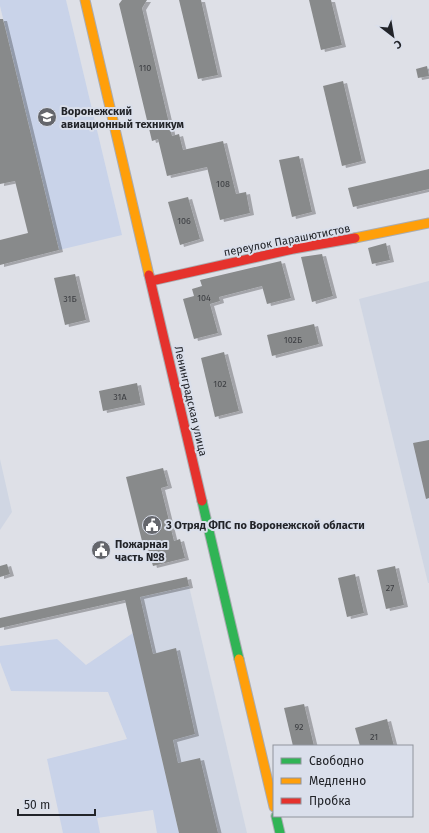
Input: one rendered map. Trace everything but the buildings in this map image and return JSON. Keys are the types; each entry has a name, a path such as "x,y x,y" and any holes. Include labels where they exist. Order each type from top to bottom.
{"main road":[{"name":"Ленинградская улица","path":"85,0 273,804"},
{"name":"переулок Парашютистов","path":"151,281 293,249 342,242 429,223"},
{"path":"276,817 280,833"}],"shaded area":[{"name":"Воронежский авиационный техникум","path":"0,0 66,0 122,235 59,250 0,6"},
{"path":"429,281 429,583 428,583 359,299"},
{"path":"0,459 12,512 0,530"},
{"path":"189,586 247,833 179,833 125,600"},
{"path":"133,633 179,833 157,833 153,810 97,818 100,833 63,833 47,759 127,739 108,692 11,691 0,662 0,646 57,639 86,665"}],"traffic: fast":[{"path":"202,501 239,659"},
{"path":"276,817 280,833"}],"traffic: slow":[{"path":"85,0 149,275"},
{"path":"355,238 429,223"},
{"path":"239,659 273,803"}],"traffic: jam":[{"path":"151,281 293,249 355,238"},
{"path":"149,275 202,501"}],"place":[{"name":"Воронежский авиационный техникум","path":"47,117"},
{"name":"3 Отряд ФПС по Воронежской области","path":"152,525"},
{"name":"Пожарная часть №8","path":"101,550"}]}
